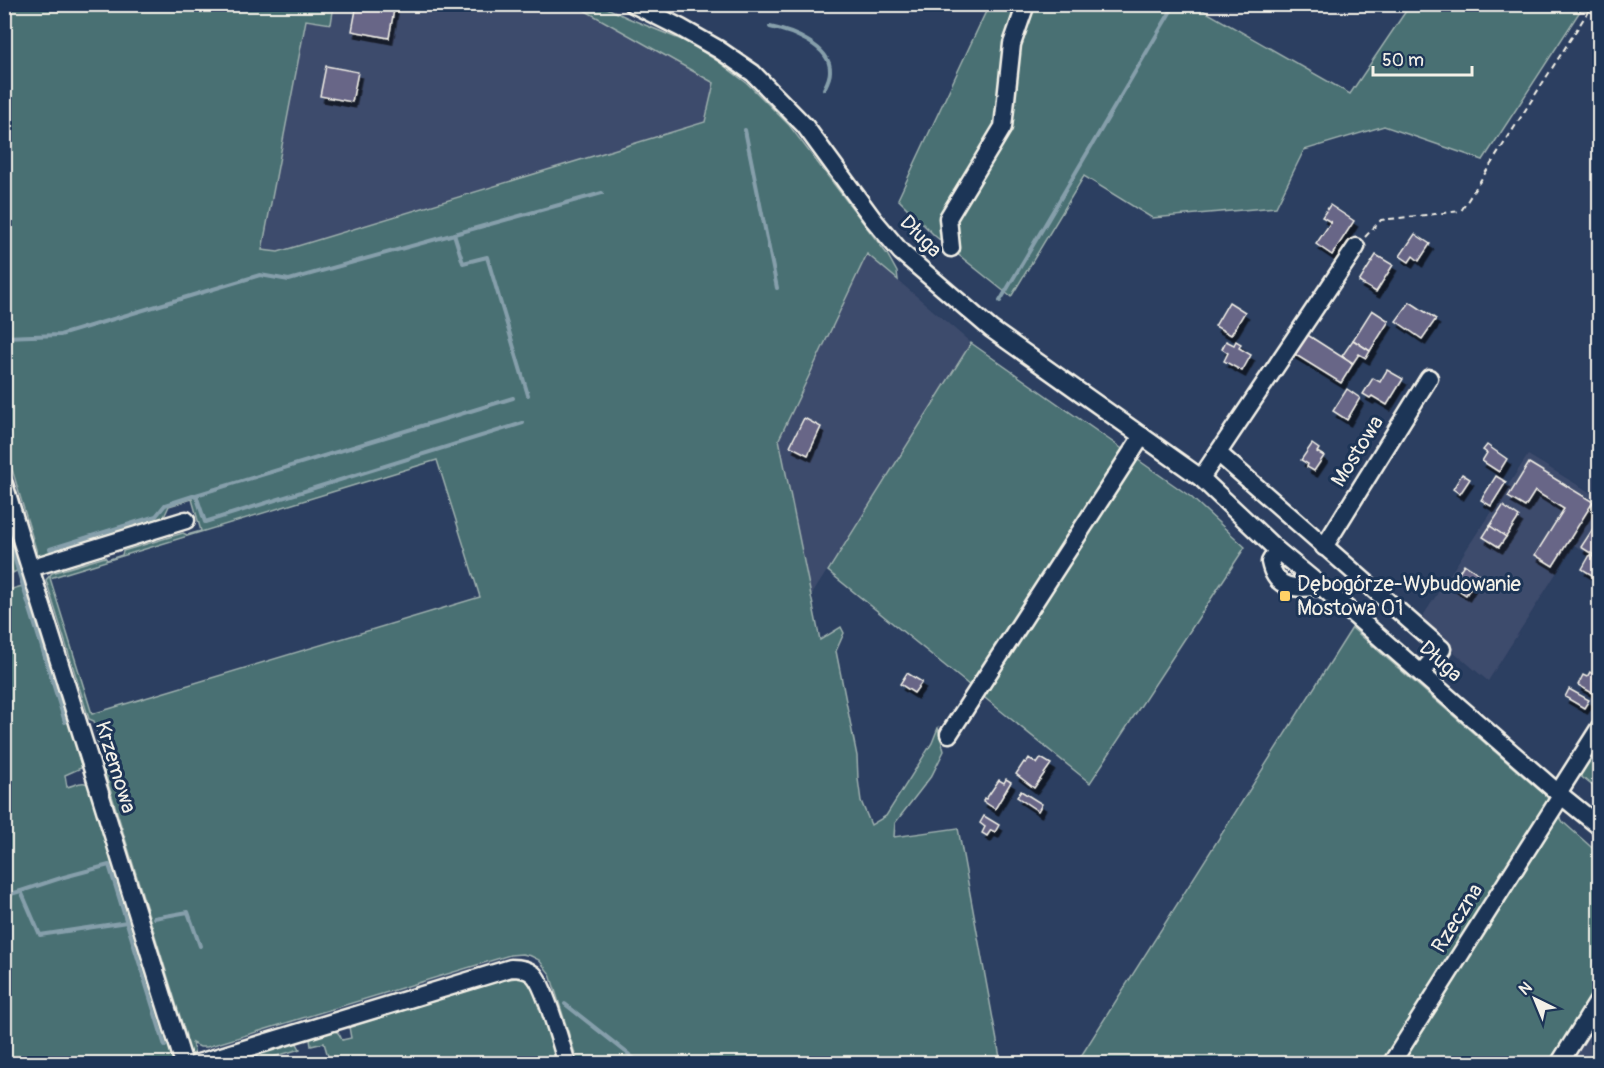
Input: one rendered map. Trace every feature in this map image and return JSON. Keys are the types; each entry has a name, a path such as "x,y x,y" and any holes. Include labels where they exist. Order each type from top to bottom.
{"street":[{"name":"Długa","path":"633,4 718,49 753,73 805,126 873,219 901,252 991,329 1201,478 1277,550 1599,827"},
{"path":"951,249 948,218 1003,127 1012,44 1026,4"},
{"path":"1201,478 1356,247"},
{"name":"Mostowa","path":"1324,547 1429,378"},
{"path":"949,734 1142,436"},
{"path":"1218,453 1442,649 1421,673"},
{"name":"Krzemowa","path":"4,484 184,1064"},
{"path":"30,568 186,520"},
{"path":"1277,550 1270,562 1277,580 1288,587 1322,587"},
{"name":"Rzeczna","path":"1391,1064 1560,794 1599,727"},
{"path":"195,1064 511,968 532,972 538,979 555,1023 567,1064"},
{"path":"1559,1064 1599,998"}],"path":[{"path":"1356,247 1381,220 1461,211 1593,4"}],"shaded area":[{"path":"334,5 575,5 714,83 705,122 278,252 262,250 306,19 330,23"},
{"path":"867,254 971,343 811,596 779,439"},
{"path":"1528,455 1599,498 1599,561 1574,545 1488,681 1419,622"},
{"path":"1599,1006 1599,1063 1564,1063"}],"green space":[{"path":"4,5 334,5 331,24 306,20 262,250 278,252 705,122 714,83 575,5 601,5 689,43 748,84 789,125 887,254 897,272 898,280 867,254 779,439 820,640 841,627 844,633 836,651 857,756 861,801 871,825 886,816 932,743 938,728 944,751 932,775 895,823 894,837 958,828 1001,1063 578,1063 550,974 539,960 522,954 510,955 207,1047 200,1047 192,1043 197,1063 5,1063 5,591 26,585 83,764 81,768 65,775 67,787 86,783 92,788 130,919 171,1041 186,1036 104,770 104,767 108,765 102,747 97,742 99,738 94,721 89,719 46,580 52,573 105,557 107,560 122,555 123,551 183,533 187,535 201,531 192,499 169,506 163,519 44,557 38,556 5,446","holes":["437,460 480,597 92,714 50,578"]},
{"path":"989,5 1194,5 1350,94 1410,5 1584,5 1483,160 1384,126 1304,150 1276,207 1152,218 1084,176 1011,297 935,236 898,199"},
{"path":"971,343 1191,497 1245,547 1090,783 828,571"},
{"path":"4,509 22,568 13,573 5,545"},
{"path":"1352,628 1546,796 1563,822 1599,854 1599,1006 1564,1063 1076,1064"},
{"path":"1599,740 1599,791 1578,774"},
{"path":"520,977 526,979 536,996 558,1063 330,1063 324,1043 311,1046 312,1035 334,1030 342,1040 351,1038 349,1027 353,1022 471,987"},
{"path":"292,1040 300,1049 253,1063 243,1063 245,1055"}],"building":[{"path":"357,4 395,4 389,38 352,31"},
{"path":"326,66 358,72 352,102 320,96"},
{"path":"1330,205 1354,221 1332,255 1316,244 1331,222 1322,217"},
{"path":"1415,234 1430,244 1419,261 1413,256 1409,262 1400,256"},
{"path":"1376,255 1393,265 1376,292 1359,282"},
{"path":"1229,302 1245,312 1231,335 1215,326"},
{"path":"1410,302 1436,319 1422,339 1396,321"},
{"path":"1372,310 1389,321 1370,351 1353,340"},
{"path":"1303,332 1353,364 1341,383 1291,352"},
{"path":"1353,340 1370,351 1366,358 1359,354 1353,363 1342,356"},
{"path":"1226,341 1234,345 1236,341 1241,344 1239,348 1251,355 1242,371 1224,361 1228,353 1222,349"},
{"path":"1387,370 1403,379 1387,405 1372,396 1370,398 1363,394 1373,378 1380,382"},
{"path":"1347,389 1360,398 1347,420 1333,411"},
{"path":"804,418 821,427 808,455 790,446"},
{"path":"1312,444 1319,449 1317,452 1324,456 1314,471 1301,460"},
{"path":"1487,445 1507,459 1499,472 1482,461 1487,453 1483,450"},
{"path":"1529,463 1593,502 1553,566 1535,555 1564,509 1535,491 1525,507 1508,497"},
{"path":"1462,474 1470,479 1460,494 1453,489"},
{"path":"1496,476 1506,482 1491,506 1481,500"},
{"path":"1503,506 1519,517 1506,537 1490,526"},
{"path":"1600,518 1600,559 1581,547"},
{"path":"1490,526 1506,537 1499,547 1483,537"},
{"path":"1590,555 1600,561 1600,580 1582,569"},
{"path":"1464,564 1479,574 1466,595 1451,585"},
{"path":"1590,672 1596,677 1594,681 1600,684 1594,694 1578,685 1583,675 1587,677"},
{"path":"907,673 922,682 914,693 900,684"},
{"path":"1569,689 1589,700 1584,708 1565,697"},
{"path":"1029,758 1037,764 1041,758 1051,764 1034,788 1016,774"},
{"path":"1006,779 1011,782 995,809 983,801 984,798 986,799 999,780 1004,783"},
{"path":"1021,791 1042,804 1038,811 1017,797"},
{"path":"984,816 999,825 995,832 991,830 987,836 982,833 985,827 980,823"},
{"path":"415,1058 416,1064 393,1064"}],"waterway":[{"path":"1000,301 1175,4"},
{"path":"770,27 798,36 824,54 829,62 830,71 824,89"},
{"path":"745,130 777,288"},
{"path":"4,337 60,335 260,275 289,280 602,193"},
{"path":"454,234 463,263 487,257 528,395"},
{"path":"196,495 513,398"},
{"path":"50,549 156,516 165,505 196,495 205,522 523,423"},
{"path":"4,525 65,722"},
{"path":"21,891 109,865 165,1046"},
{"path":"4,896 21,891 40,935 127,922"},
{"path":"154,918 188,912 200,946"},
{"path":"565,1004 641,1064"}],"place":[{"name":"Dębogórze-Wybudowanie Mostowa 01","path":"1285,596"}]}
